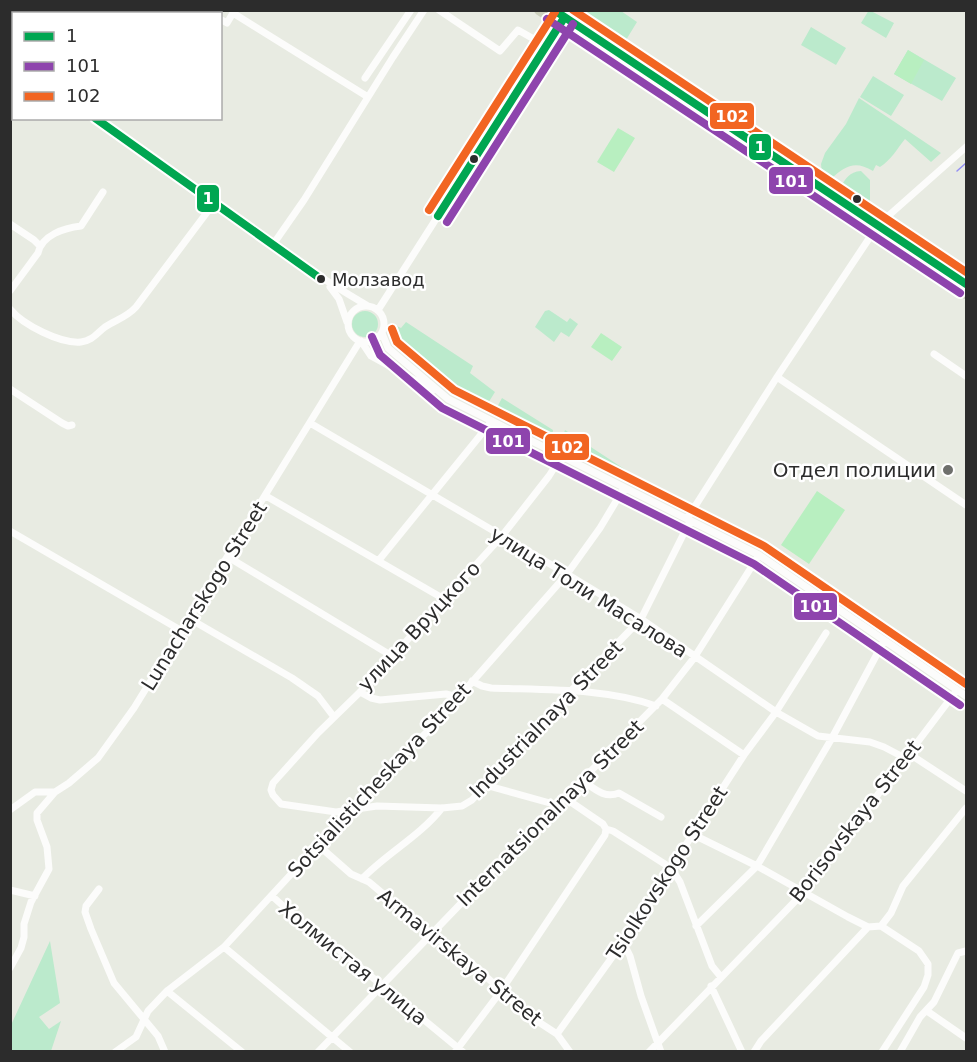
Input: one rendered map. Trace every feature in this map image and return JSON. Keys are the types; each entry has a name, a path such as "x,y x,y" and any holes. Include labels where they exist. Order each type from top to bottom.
{"highway":[{"path":"539,10 562,21 876,229 966,284"},
{"path":"553,10 562,21"},
{"path":"876,229 966,294"}],"street":[{"path":"365,78 411,10"},
{"path":"272,246 304,200 424,10"},
{"path":"439,10 500,51 518,30 546,46"},
{"path":"222,20 227,23 233,14 368,96"},
{"path":"378,310 562,21"},
{"path":"97,120 272,246 321,279 378,310 384,323 382,333 388,348 448,399"},
{"name":"Industrialnaya Street","path":"271,790 281,804 336,812 377,807 442,808 462,806 472,800 570,692 641,619 688,520 777,377 876,229 966,147"},
{"path":"10,291 38,253 40,246 55,233 81,226 103,192"},
{"path":"10,309 32,328 74,342 92,339 104,328 128,316 214,203"},
{"path":"10,224 40,246"},
{"path":"321,279 339,298 352,335 360,341 371,356 448,399 561,457 759,555 966,696"},
{"path":"348,325 350,315 354,311 368,306"},
{"path":"360,341 373,341 382,333"},
{"name":"Lunacharskogo Street","path":"10,810 35,792 55,792 98,758 134,708 190,619 360,341"},
{"path":"934,354 966,376"},
{"path":"777,377 966,505"},
{"path":"10,389 62,423 68,426 72,424"},
{"path":"379,560 492,421"},
{"name":"улица Толи Масалова","path":"310,423 641,619 694,658 776,712 818,736 870,741 907,756 966,791"},
{"name":"улица Вруцкого","path":"271,790 273,783 360,692 502,536 561,457"},
{"name":"Sotsialisticheskaya Street","path":"115,1052 136,1037 148,1011 167,991 224,947 375,783 436,723 567,574 600,528 624,488"},
{"path":"266,496 444,599"},
{"path":"10,531 183,630"},
{"name":"Internatsionalnaya Street","path":"318,1052 656,706 694,658 759,555"},
{"path":"228,557 392,656"},
{"path":"190,619 292,678 318,696 334,717"},
{"name":"Tsiolkovskogo Street","path":"557,1034 623,942 826,633"},
{"path":"696,926 757,866 832,738 884,641"},
{"path":"472,681 492,688 603,693 639,699 656,706"},
{"name":"Borisovskaya Street","path":"649,1052 804,892 957,690"},
{"path":"360,692 380,700 446,694 458,697"},
{"path":"662,699 744,755"},
{"path":"582,780 603,794 611,796 619,793 661,817"},
{"path":"485,785 558,805"},
{"path":"10,968 21,948 24,924 35,896 49,869 47,847 37,813 55,792"},
{"path":"459,1050 605,835 606,829 603,824 565,798"},
{"path":"362,879 433,820 442,808"},
{"path":"881,926 891,912 903,886 966,808"},
{"path":"606,829 613,831 671,867 680,882 712,966 721,977"},
{"path":"692,834 757,866 868,927 881,926 919,951 928,964 928,975 924,987 882,1052"},
{"name":"Armavirskaya Street","path":"318,845 351,874 369,882 431,934 468,960 528,1015 557,1034 570,1052"},
{"path":"99,889 86,906 88,921 114,983 158,1036 165,1052"},
{"path":"10,890 35,896"},
{"name":"Холмистая улица","path":"272,896 320,939 333,945 459,1050"},
{"path":"754,1052 761,1041 868,927"},
{"path":"623,942 630,956 641,996 661,1052"},
{"path":"224,947 350,1052"},
{"path":"900,1052 920,1017 927,1011 958,953 966,951"},
{"path":"711,986 742,1052"},
{"path":"167,991 242,1052"},
{"path":"927,1011 966,1038"}],"green space":[{"path":"869,10 894,23 886,38 861,23"},
{"path":"582,11 621,11 637,22 626,40"},
{"path":"811,27 846,48 836,65 801,45"},
{"path":"908,50 956,78 942,101 894,74"},
{"path":"908,50 924,60 911,84 894,74"},
{"path":"873,76 904,95 891,116 860,97"},
{"path":"859,98 941,153 931,162 905,139 887,161 880,167 876,165 873,171 855,165 846,168 831,179 822,174 821,164 825,153 846,124"},
{"path":"618,128 635,138 614,172 597,162"},
{"path":"861,171 870,180 870,207 840,188 848,176"},
{"path":"549,310 567,322 570,318 578,324 569,337 561,332 554,342 535,327 545,311"},
{"path":"365,311 374,315 378,324 374,333 365,337 356,333 352,324 356,315"},
{"path":"406,322 473,366 470,373 495,392 485,408 459,388 440,380 392,336 397,326 401,328"},
{"path":"601,333 622,347 612,361 591,347"},
{"path":"502,398 553,430 552,440 495,411"},
{"path":"565,430 638,478 634,482 560,445"},
{"path":"817,491 845,510 809,564 781,545"},
{"path":"50,941 60,1003 39,1017 49,1029 61,1021 51,1051 11,1051 11,1025"}],"waterway":[{"path":"957,171 966,163"}],"transit line":[{"name":"1","path":"554,10 966,284"},
{"name":"102","path":"573,10 966,272"},
{"name":"102","path":"429,210 555,12"},
{"name":"1","path":"438,216 564,18"},
{"name":"101","path":"547,19 960,293"},
{"name":"101","path":"447,222 573,24"},
{"name":"1","path":"98,120 321,279"},
{"name":"102","path":"392,329 397,342 454,390 764,546 966,684"},
{"name":"101","path":"372,337 380,355 442,408 754,564 960,705"}],"place":[{"name":"Молзавод","path":"321,279"},
{"name":"Отдел полиции","path":"948,470"}]}
